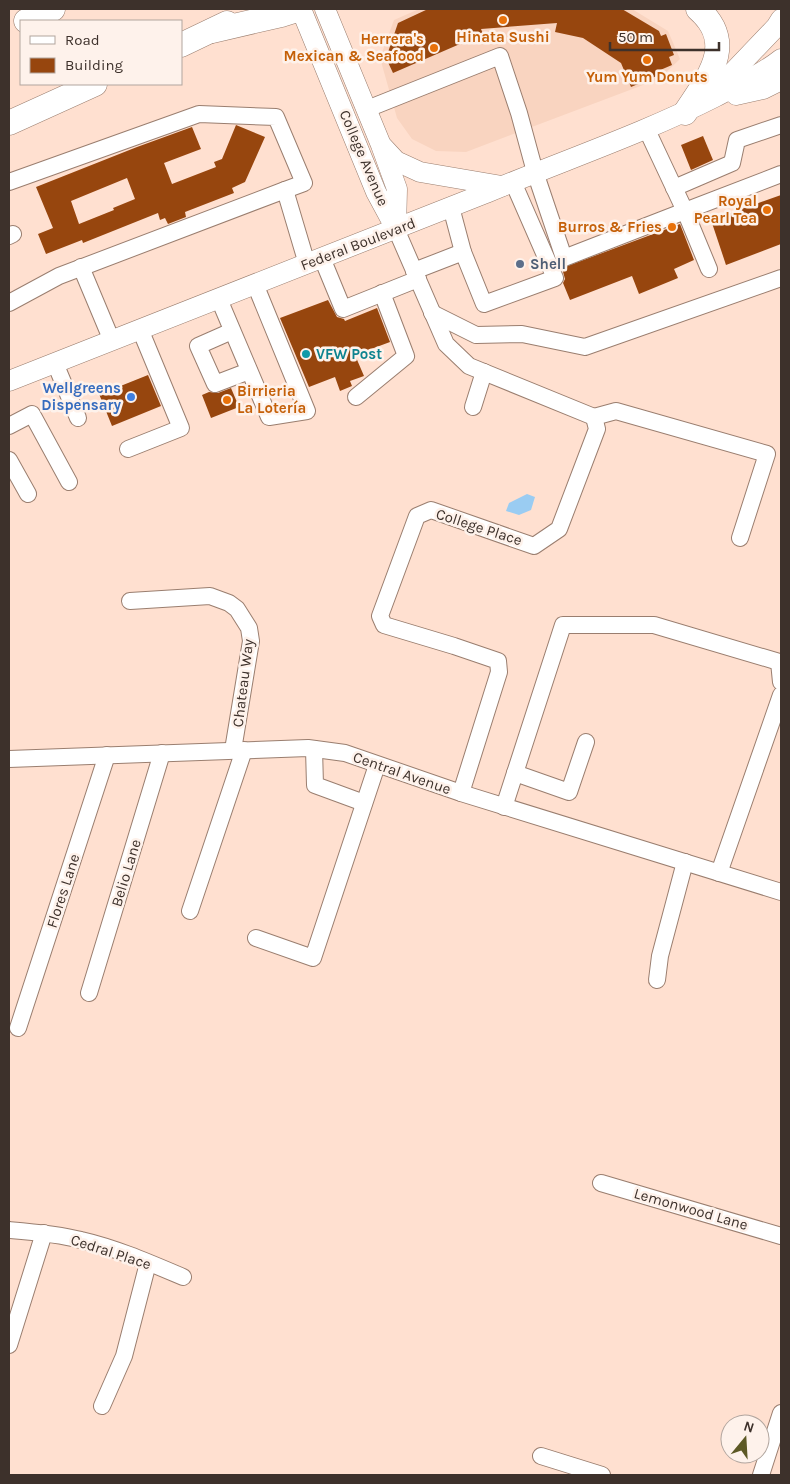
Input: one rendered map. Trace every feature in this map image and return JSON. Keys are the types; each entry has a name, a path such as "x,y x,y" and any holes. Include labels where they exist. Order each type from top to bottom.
{"highway":[{"path":"28,20 53,9"},
{"path":"182,45 255,9"},
{"path":"685,113 710,75 716,61 718,43 714,27 698,9"},
{"path":"212,31 294,11"},
{"path":"9,123 93,85"}],"main road":[{"name":"College Avenue","path":"325,9 382,145 398,189 396,229"},
{"name":"College Avenue","path":"294,11 376,192 396,229"},
{"name":"Federal Boulevard","path":"705,102 776,28 781,18"},
{"name":"Federal Boulevard","path":"9,381 685,113 767,70 781,59"},
{"path":"705,102 762,88 781,80"},
{"path":"382,145 396,160 420,172 508,184"}],"street":[{"path":"366,110 500,56 519,113 535,172 564,258 781,174"},
{"path":"9,182 199,114 276,117 304,183 81,267 59,276 9,303"},
{"path":"674,188 732,163 737,140 781,125"},
{"path":"646,128 685,211 709,269"},
{"path":"451,207 463,252 484,304 554,278 508,184"},
{"path":"285,190 315,261 343,309 382,294 463,252"},
{"path":"396,229 446,344 470,366 594,417 616,411 767,454 740,538"},
{"path":"81,267 112,341"},
{"path":"432,313 476,335 522,334 585,347 781,278"},
{"path":"219,299 269,417 307,411 256,284"},
{"path":"356,397 406,356 382,294"},
{"path":"128,449 181,428 140,329"},
{"path":"232,331 198,346 215,384 249,371"},
{"path":"55,363 78,418"},
{"path":"473,407 484,372"},
{"path":"9,426 32,414 69,482"},
{"name":"College Place","path":"461,793 498,672 498,661 384,625 380,616 416,516 431,510 534,546 559,529 597,429 594,417"},
{"path":"9,460 28,494"},
{"name":"Chateau Way","path":"130,601 210,596 229,602 237,609 248,628 251,642 238,750 190,911"},
{"path":"504,807 563,625 654,625 779,662 781,682"},
{"path":"719,873 781,695"},
{"path":"515,773 569,792 586,742"},
{"path":"314,749 315,785 364,803"},
{"name":"Central Avenue","path":"9,759 238,750 314,749 345,753 504,807 781,892"},
{"name":"Belio Lane","path":"89,992 162,753"},
{"name":"Flores Lane","path":"18,1028 107,755"},
{"path":"256,938 312,958 377,764"},
{"path":"657,980 660,956 685,862"},
{"name":"Lemonwood Lane","path":"601,1183 781,1236"},
{"name":"Cedral Place","path":"9,1230 44,1233 82,1240 183,1277"},
{"path":"9,1345 44,1233"},
{"path":"102,1406 124,1356 148,1263"},
{"path":"761,1475 781,1413"},
{"path":"541,1456 602,1475"}],"shaded area":[{"path":"419,9 632,9 668,31 680,59 659,79 466,152 436,151 412,139 397,118 380,58 394,20"}],"water":[{"path":"527,494 535,497 531,510 519,515 506,511 509,503"}],"building":[{"path":"428,9 622,9 659,31 661,36 666,34 674,55 669,57 672,65 658,71 659,75 631,87 621,63 583,38 555,32 557,23 481,29 483,34 393,73 386,58 398,23"},
{"path":"236,125 265,137 245,182 232,188 234,193 185,212 186,217 168,224 165,218 160,220 158,213 83,243 82,240 46,254 38,234 53,228 36,187 192,127 201,149 164,163 172,184 216,167 214,162 222,159","holes":["127,178 135,199 79,224 71,201"]},
{"path":"703,136 713,160 691,170 681,145"},
{"path":"781,195 781,244 726,265 711,220"},
{"path":"680,224 694,260 674,269 678,278 639,294 632,276 570,300 563,283 565,279 562,268"},
{"path":"328,300 337,317 345,321 377,308 390,342 355,355 364,376 350,381 352,386 340,391 335,377 309,387 280,318"},
{"name":"Wellgreens Dispensary","path":"148,375 161,406 112,426 97,389 111,384 113,389"},
{"path":"231,388 239,407 211,418 202,395 209,392 218,393"}],"place":[{"name":"Hinata Sushi","path":"503,20"},
{"name":"Herrera's Mexican & Seafood","path":"434,48"},
{"name":"Yum Yum Donuts","path":"647,60"},
{"name":"Royal Pearl Tea","path":"767,210"},
{"name":"Burros & Fries","path":"672,227"},
{"name":"Shell","path":"520,264"},
{"name":"VFW Post","path":"306,354"},
{"name":"Wellgreens Dispensary","path":"131,397"},
{"name":"Birrieria La Lotería","path":"227,400"}]}
